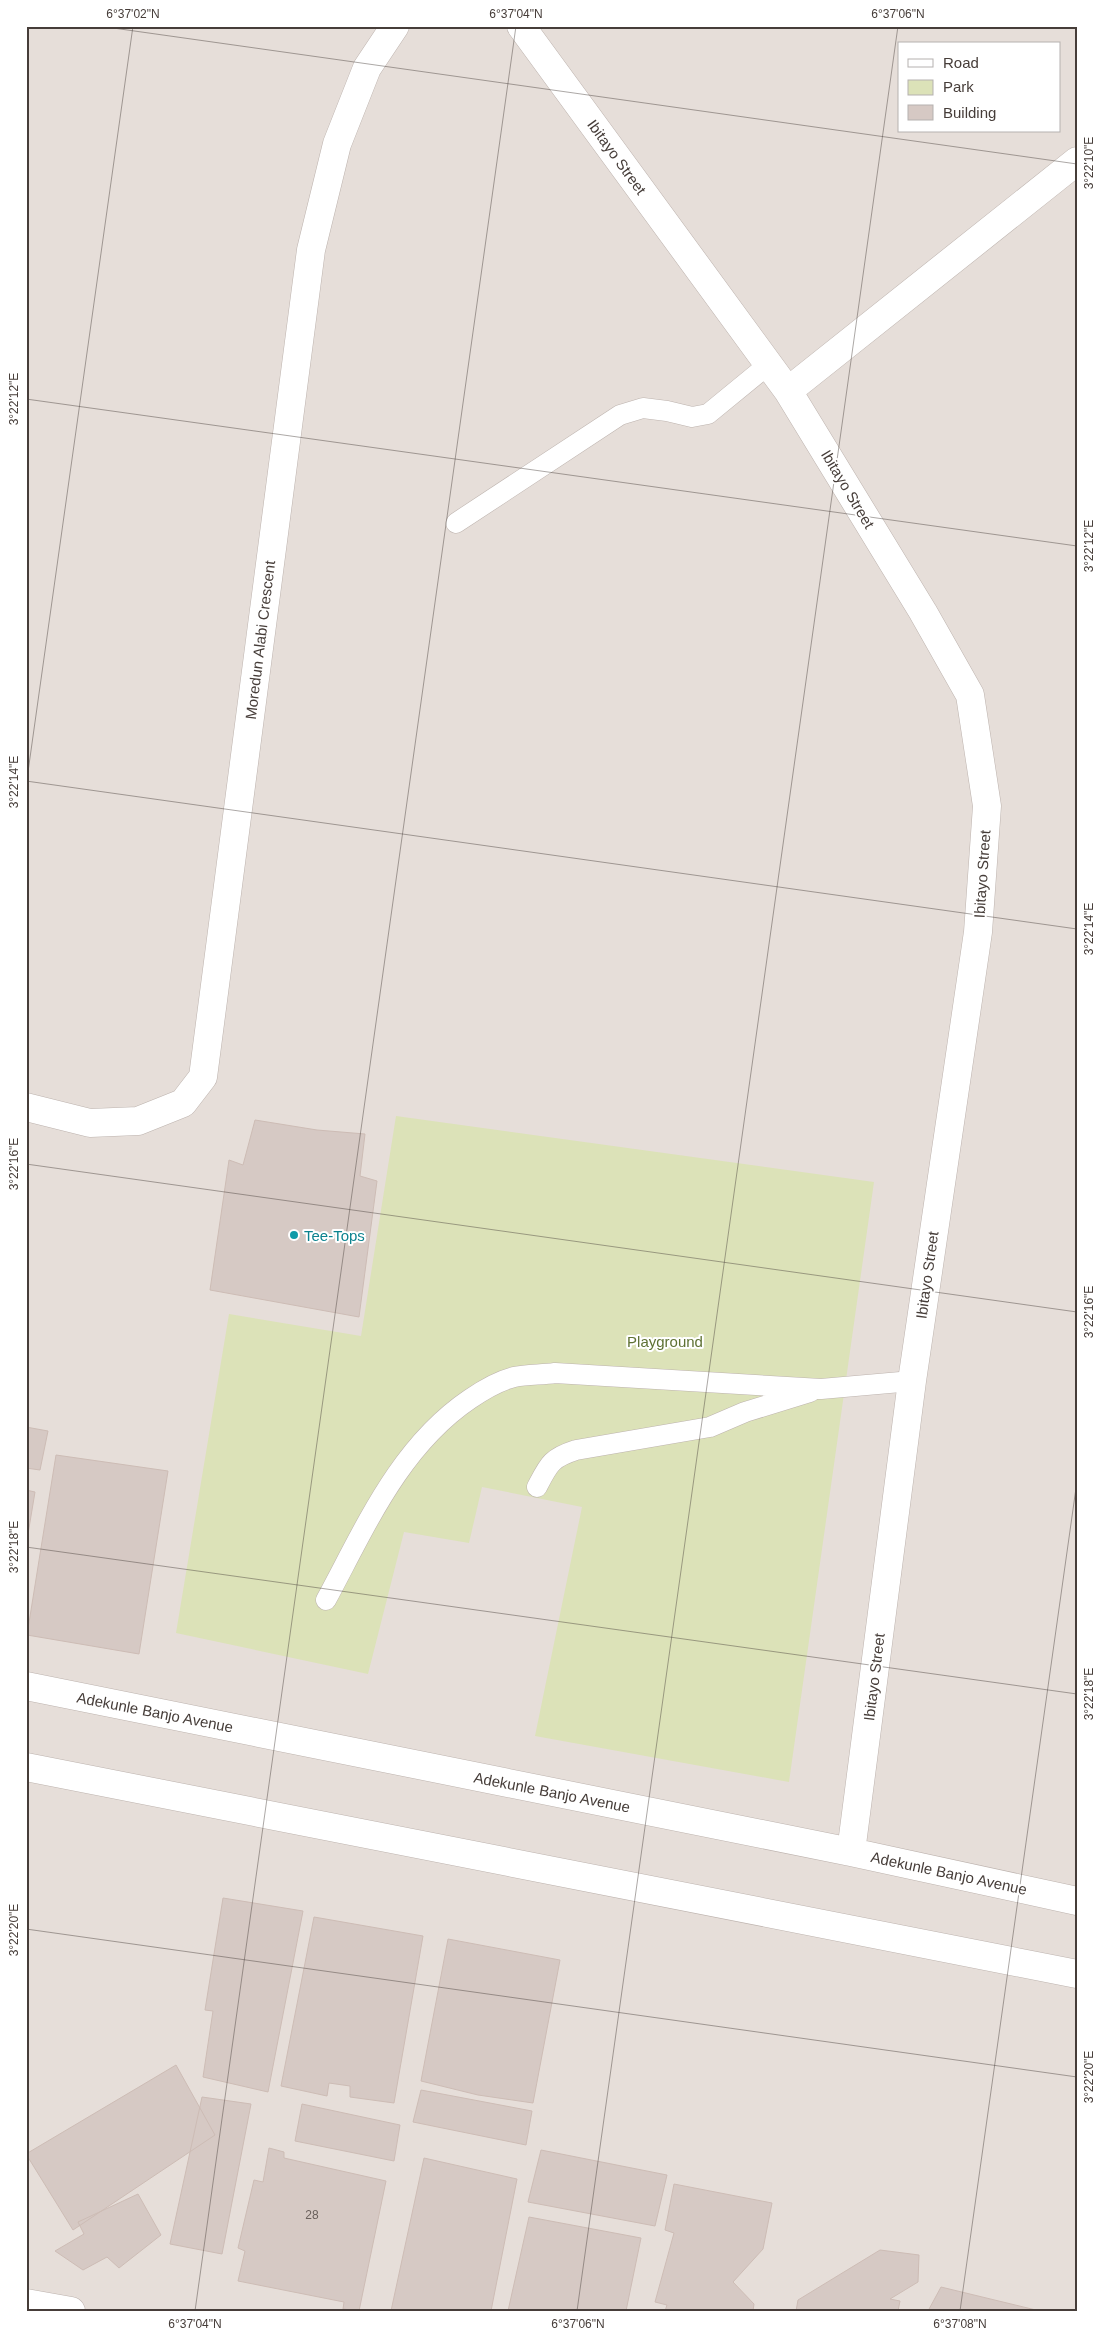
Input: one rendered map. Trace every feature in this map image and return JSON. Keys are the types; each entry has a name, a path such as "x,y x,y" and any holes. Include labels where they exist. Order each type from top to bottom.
{"street":[{"name":"Moredun Alabi Crescent","path":"26,1107 90,1123 138,1121 183,1103 203,1077 311,250 337,144 367,68 395,26"},
{"name":"Ibitayo Street","path":"521,26 788,391 923,612 970,695 987,806 978,932 912,1381 851,1852"},
{"path":"788,391 1077,161"},
{"name":"Adekunle Banjo Avenue","path":"26,1686 851,1852 1077,1901"},
{"path":"26,1766 1077,1974"},
{"path":"26,2303 71,2311"}],"lane":[{"path":"456,522 620,415 643,408 692,417 708,414 769,364"},
{"path":"326,1600 390,1482 408,1457 454,1410 484,1390 513,1377 555,1373 821,1389 912,1381"},
{"path":"536,1487 557,1456 710,1427 745,1412 821,1389"}],"shaded area":[{"path":"26,26 1077,26 1077,2311 26,2311"}],"green space":[{"name":"Playground","path":"396,1116 874,1182 789,1782 535,1736 582,1507 482,1487 469,1543 404,1532 368,1674 176,1633 229,1314 361,1336"}],"building":[{"name":"Tee-Tops","path":"255,1120 317,1130 365,1134 360,1176 377,1181 359,1317 210,1290 229,1160 243,1165"},
{"path":"26,1427 48,1431 40,1470 26,1468"},
{"path":"56,1455 168,1471 139,1654 27,1635"},
{"path":"26,1490 35,1492 26,1546"},
{"path":"223,1898 303,1911 268,2092 203,2077 213,2011 205,2010"},
{"path":"314,1917 423,1936 394,2103 350,2097 350,2086 329,2083 327,2096 281,2086"},
{"path":"448,1939 560,1960 533,2103 478,2095 421,2081"},
{"path":"176,2065 215,2135 73,2230 26,2154"},
{"path":"421,2090 532,2111 526,2145 413,2122"},
{"path":"202,2097 251,2104 222,2254 170,2244"},
{"path":"302,2104 400,2125 394,2161 295,2141"},
{"path":"269,2148 284,2152 284,2158 386,2181 359,2311 343,2309 344,2302 238,2281 245,2251 238,2248 254,2180 263,2182"},
{"path":"541,2150 667,2175 655,2226 528,2202"},
{"path":"424,2158 517,2179 491,2311 391,2311"},
{"path":"674,2184 772,2203 763,2249 733,2282 754,2304 753,2311 665,2311 667,2305 655,2302 674,2233 665,2230"},
{"path":"138,2194 161,2235 119,2268 107,2257 83,2270 55,2251 84,2234 78,2222"},
{"path":"529,2217 641,2238 626,2311 508,2311"},
{"path":"880,2250 919,2255 918,2282 890,2299 900,2301 898,2311 796,2311 798,2300"},
{"path":"941,2287 1040,2311 928,2311"}],"place":[{"name":"Tee-Tops","path":"294,1235"}]}
